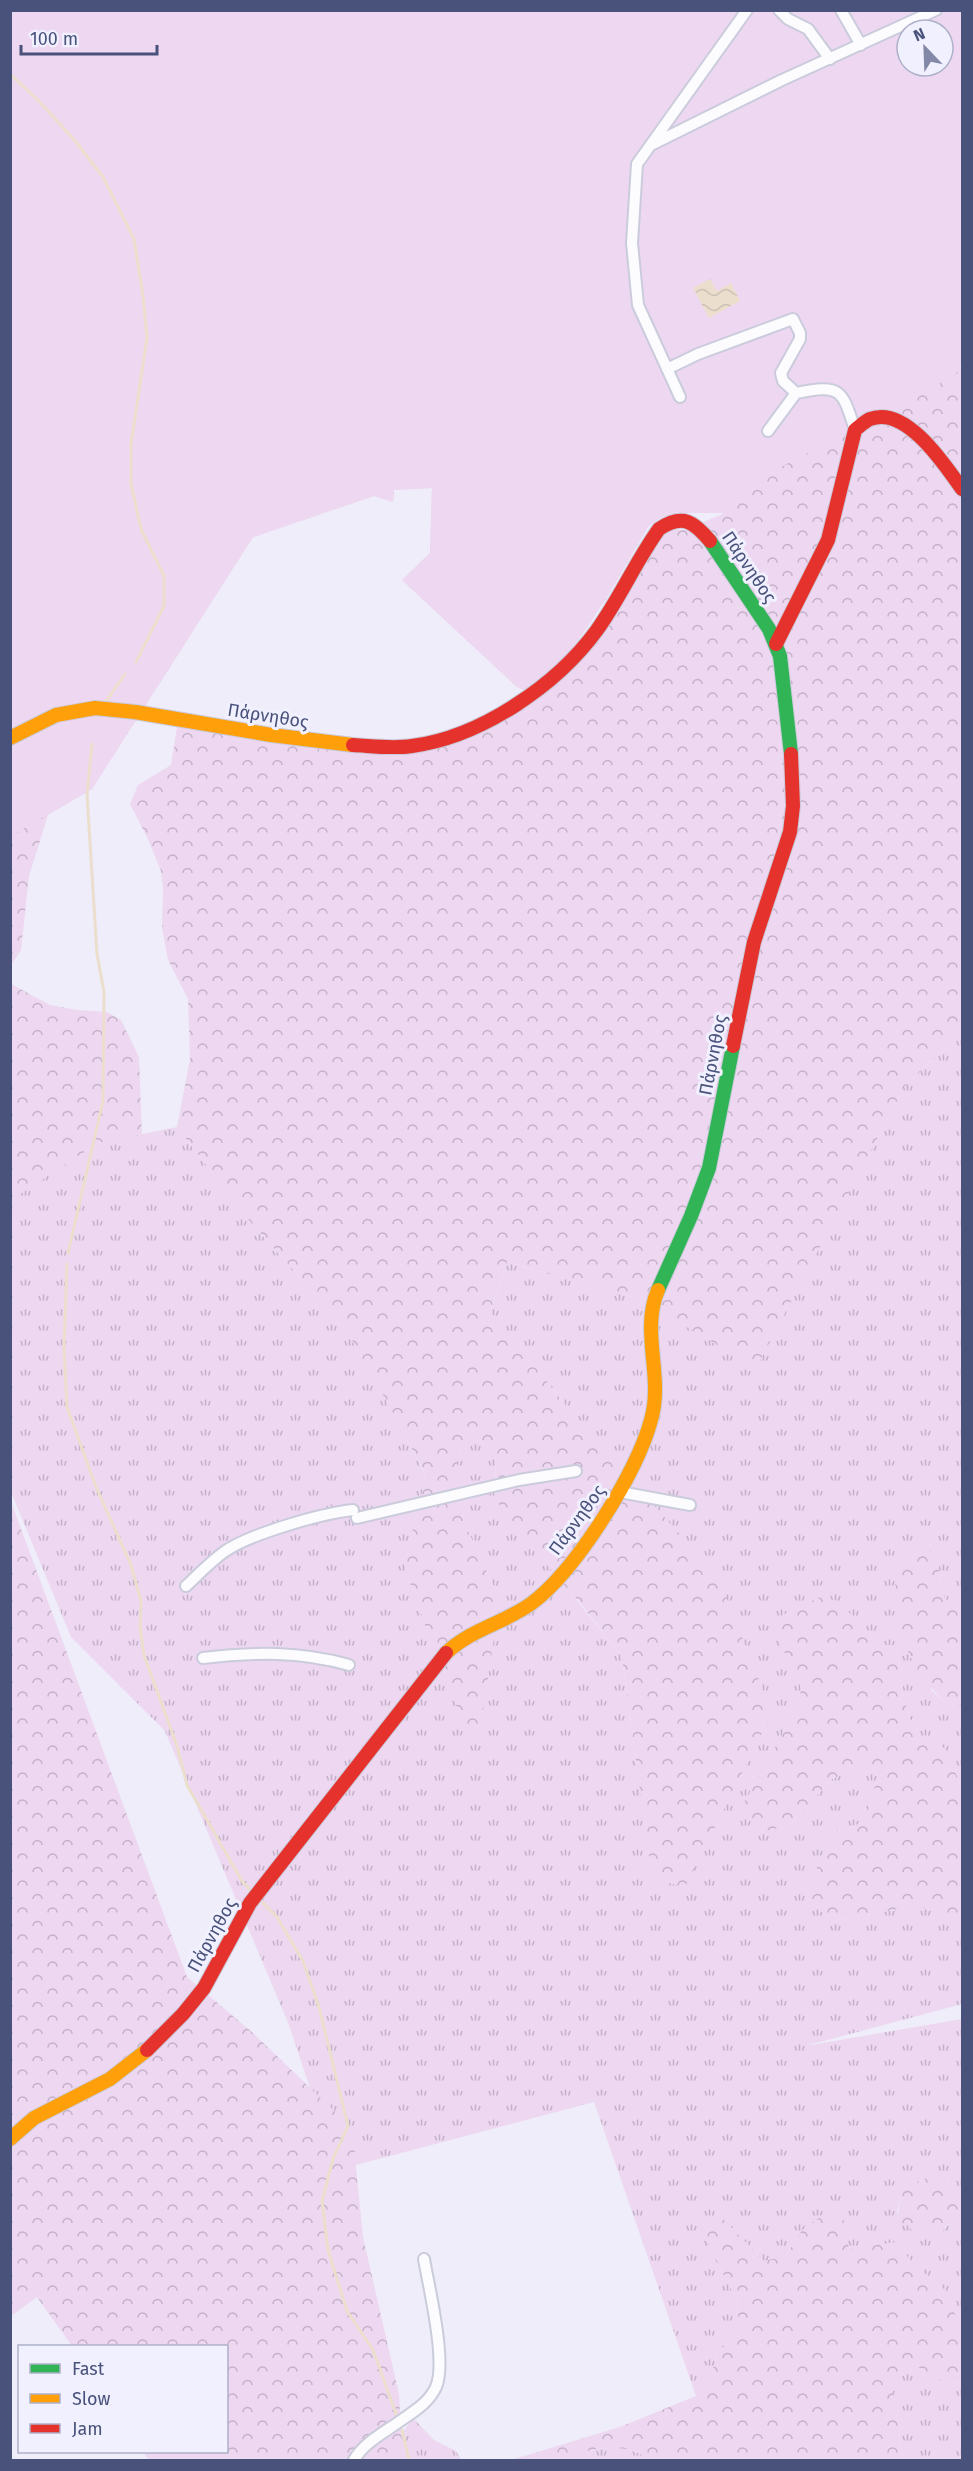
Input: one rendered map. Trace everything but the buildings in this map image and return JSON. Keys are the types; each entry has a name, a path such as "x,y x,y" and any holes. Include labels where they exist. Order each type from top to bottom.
{"main road":[{"path":"776,644 828,540 855,430 863,422 889,416 896,420 924,441 963,489"},
{"name":"Πάρνηθος","path":"10,738 43,719 84,707 126,710 317,742 393,747 413,746 441,738 502,711 542,688 554,678 580,651 602,621 657,532 665,524 677,520 695,525 712,541 776,644 783,668 793,769 790,832 754,942 704,1185 653,1301 649,1331 657,1371 656,1398 646,1438 620,1492 575,1554 538,1598 520,1611 466,1635 447,1652 250,1903 237,1923 224,1955 199,1994 137,2059 107,2082 30,2121 10,2139"}],"street":[{"path":"680,397 638,305 632,243 637,164 747,10"},
{"path":"779,10 788,19 808,30 830,59"},
{"path":"841,10 861,45"},
{"path":"650,146 936,10"},
{"path":"667,369 698,354 793,319 800,333 800,339 781,376 795,393"},
{"path":"768,431 795,393 824,389 837,391 846,401 855,430"},
{"path":"186,1586 225,1551 243,1542 332,1512 355,1514 519,1480 576,1471"},
{"path":"620,1492 690,1505"},
{"path":"203,1658 268,1652 328,1659 349,1665"},
{"path":"354,2460 370,2442 419,2408 436,2386 440,2366 424,2259"}],"green space":[{"path":"11,11 847,301 962,369 962,1032 905,1086 756,1368 639,1299 507,1262 490,1311 564,1403 719,1579 772,1713 685,1887 652,1879 622,1657 581,1604 507,1520 495,1497 496,1453 475,1439 463,1441 457,1463 463,1520 500,1600 480,1729 467,1732 429,1637 404,1565 426,1476 347,1331 248,1219 177,1127 190,1059 188,999 168,960 162,928 161,871 130,804 138,785 171,765 177,727 301,745 447,739 576,661 659,534 669,530 684,530 725,513 675,514 649,525 608,596 567,653 524,690 517,687 402,580 430,553 432,488 394,490 393,502 374,496 253,537 92,789 48,815 29,876 21,950 11,965"},
{"path":"11,11 962,11 962,365 954,376 783,466 727,513 674,513 659,518 649,526 595,616 563,660 527,690 517,687 402,580 430,553 432,488 394,490 393,502 374,496 253,537 92,789 11,836"},
{"path":"11,984 50,1005 107,1012 121,1020 139,1057 142,1134 98,1143 11,1200"},
{"path":"962,1032 962,1611 944,1598 938,1563 931,1690 952,1708 962,1703 962,1790 955,1771 955,1759 938,1743 920,1736 909,1717 904,1699 897,1645 876,1645 841,1603 780,1643 802,1689 782,1735 788,1826 832,1779 869,1764 878,1775 865,1822 831,1833 805,1897 832,1921 916,1906 943,1912 962,1932 962,2004 805,2046 962,2019 962,2196 960,2198 953,2193 949,2183 934,2175 917,2182 907,2181 897,2213 912,2230 925,2222 935,2242 949,2223 962,2218 962,2460 902,2460 899,2428 889,2379 919,2368 946,2383 961,2384 961,2369 945,2290 920,2270 849,2251 802,2230 786,2256 764,2262 709,2248 736,2298 740,2332 717,2353 711,2377 696,2396 594,2102 337,2170 289,2025 165,1731 71,1637 11,1492 10,1200 98,1143 177,1127 248,1219 347,1331 397,1420 426,1477 404,1565 500,1600 463,1520 457,1463 463,1441 475,1439 496,1453 495,1497 622,1657 652,1878 685,1887 564,1403 490,1312 507,1262 639,1299 756,1367 905,1086"},
{"path":"10,1499 187,1977 253,2033 352,2128 363,2237 399,2394 403,2460 149,2460 144,2453 228,2453 228,2345 71,2345 37,2297 11,2316"},
{"path":"927,1547 938,1563 944,1598 962,1611 962,1703 952,1708 922,1676 913,1661 906,1646 899,1611 893,1568 905,1556"},
{"path":"823,1596 841,1603 876,1645 897,1645 904,1699 909,1717 920,1736 938,1743 956,1759 955,1771 962,1790 962,1932 943,1912 916,1906 832,1921 805,1897 831,1833 865,1822 878,1775 869,1764 832,1779 788,1826 759,1832 741,1808 782,1735 802,1689 780,1643 784,1614"},
{"path":"934,2175 943,2177 960,2198 962,2196 962,2218 945,2227 940,2244 935,2243 925,2222 919,2232 912,2230 906,2224 901,2224 897,2219 907,2181 917,2182"},
{"path":"823,2215 843,2217 849,2250 894,2242 920,2270 945,2290 962,2331 961,2384 946,2383 919,2368 889,2379 899,2428 902,2460 651,2460 637,2453 612,2447 544,2461 511,2460 620,2427 696,2396 711,2377 717,2353 740,2332 736,2298 709,2248 707,2229 723,2219 764,2261 786,2256 802,2230"},
{"path":"413,2418 434,2440 456,2451 461,2460 403,2460 401,2435"},
{"path":"617,2446 651,2460 548,2460 573,2453"}],"water":[{"path":"710,279 717,291 731,283 740,301 709,318 693,288"}],"waterway":[{"path":"10,74 39,101 76,142 103,177 134,239 147,338 131,444 131,484 141,529 164,576 164,606 136,662"},
{"path":"107,700 125,674"},
{"path":"68,1253 103,1101 104,992 97,954 87,794 92,744"},
{"path":"67,1264 64,1347 67,1407 96,1487 131,1565 141,1601 140,1627 144,1655 177,1746 187,1785 242,1881 253,1893"},
{"path":"258,1898 277,1917 303,1961 319,2007 348,2126 333,2159 322,2201 328,2250 347,2311 373,2350 398,2419"},
{"path":"402,2430 409,2460"}],"traffic: fast":[{"path":"710,541 769,629 780,656 791,754"},
{"path":"658,1290 691,1216 709,1168 733,1046"}],"traffic: slow":[{"path":"10,738 56,715 95,708 353,745"},
{"path":"446,1653 466,1638 522,1610 549,1588 585,1545 619,1492 644,1442 651,1420 655,1387 651,1322 658,1290"},
{"path":"10,2139 34,2118 110,2079 147,2050"}],"traffic: jam":[{"path":"776,644 828,540 855,430 870,419 884,417 897,421 923,440 946,466 962,489"},
{"path":"353,745 412,746 438,741 490,720 539,688 580,650 605,618 659,529 675,521 688,522 699,529 710,541"},
{"path":"733,1046 754,942 790,832 793,806 791,754"},
{"path":"147,2050 183,2014 204,1988 250,1903 446,1653"}]}
